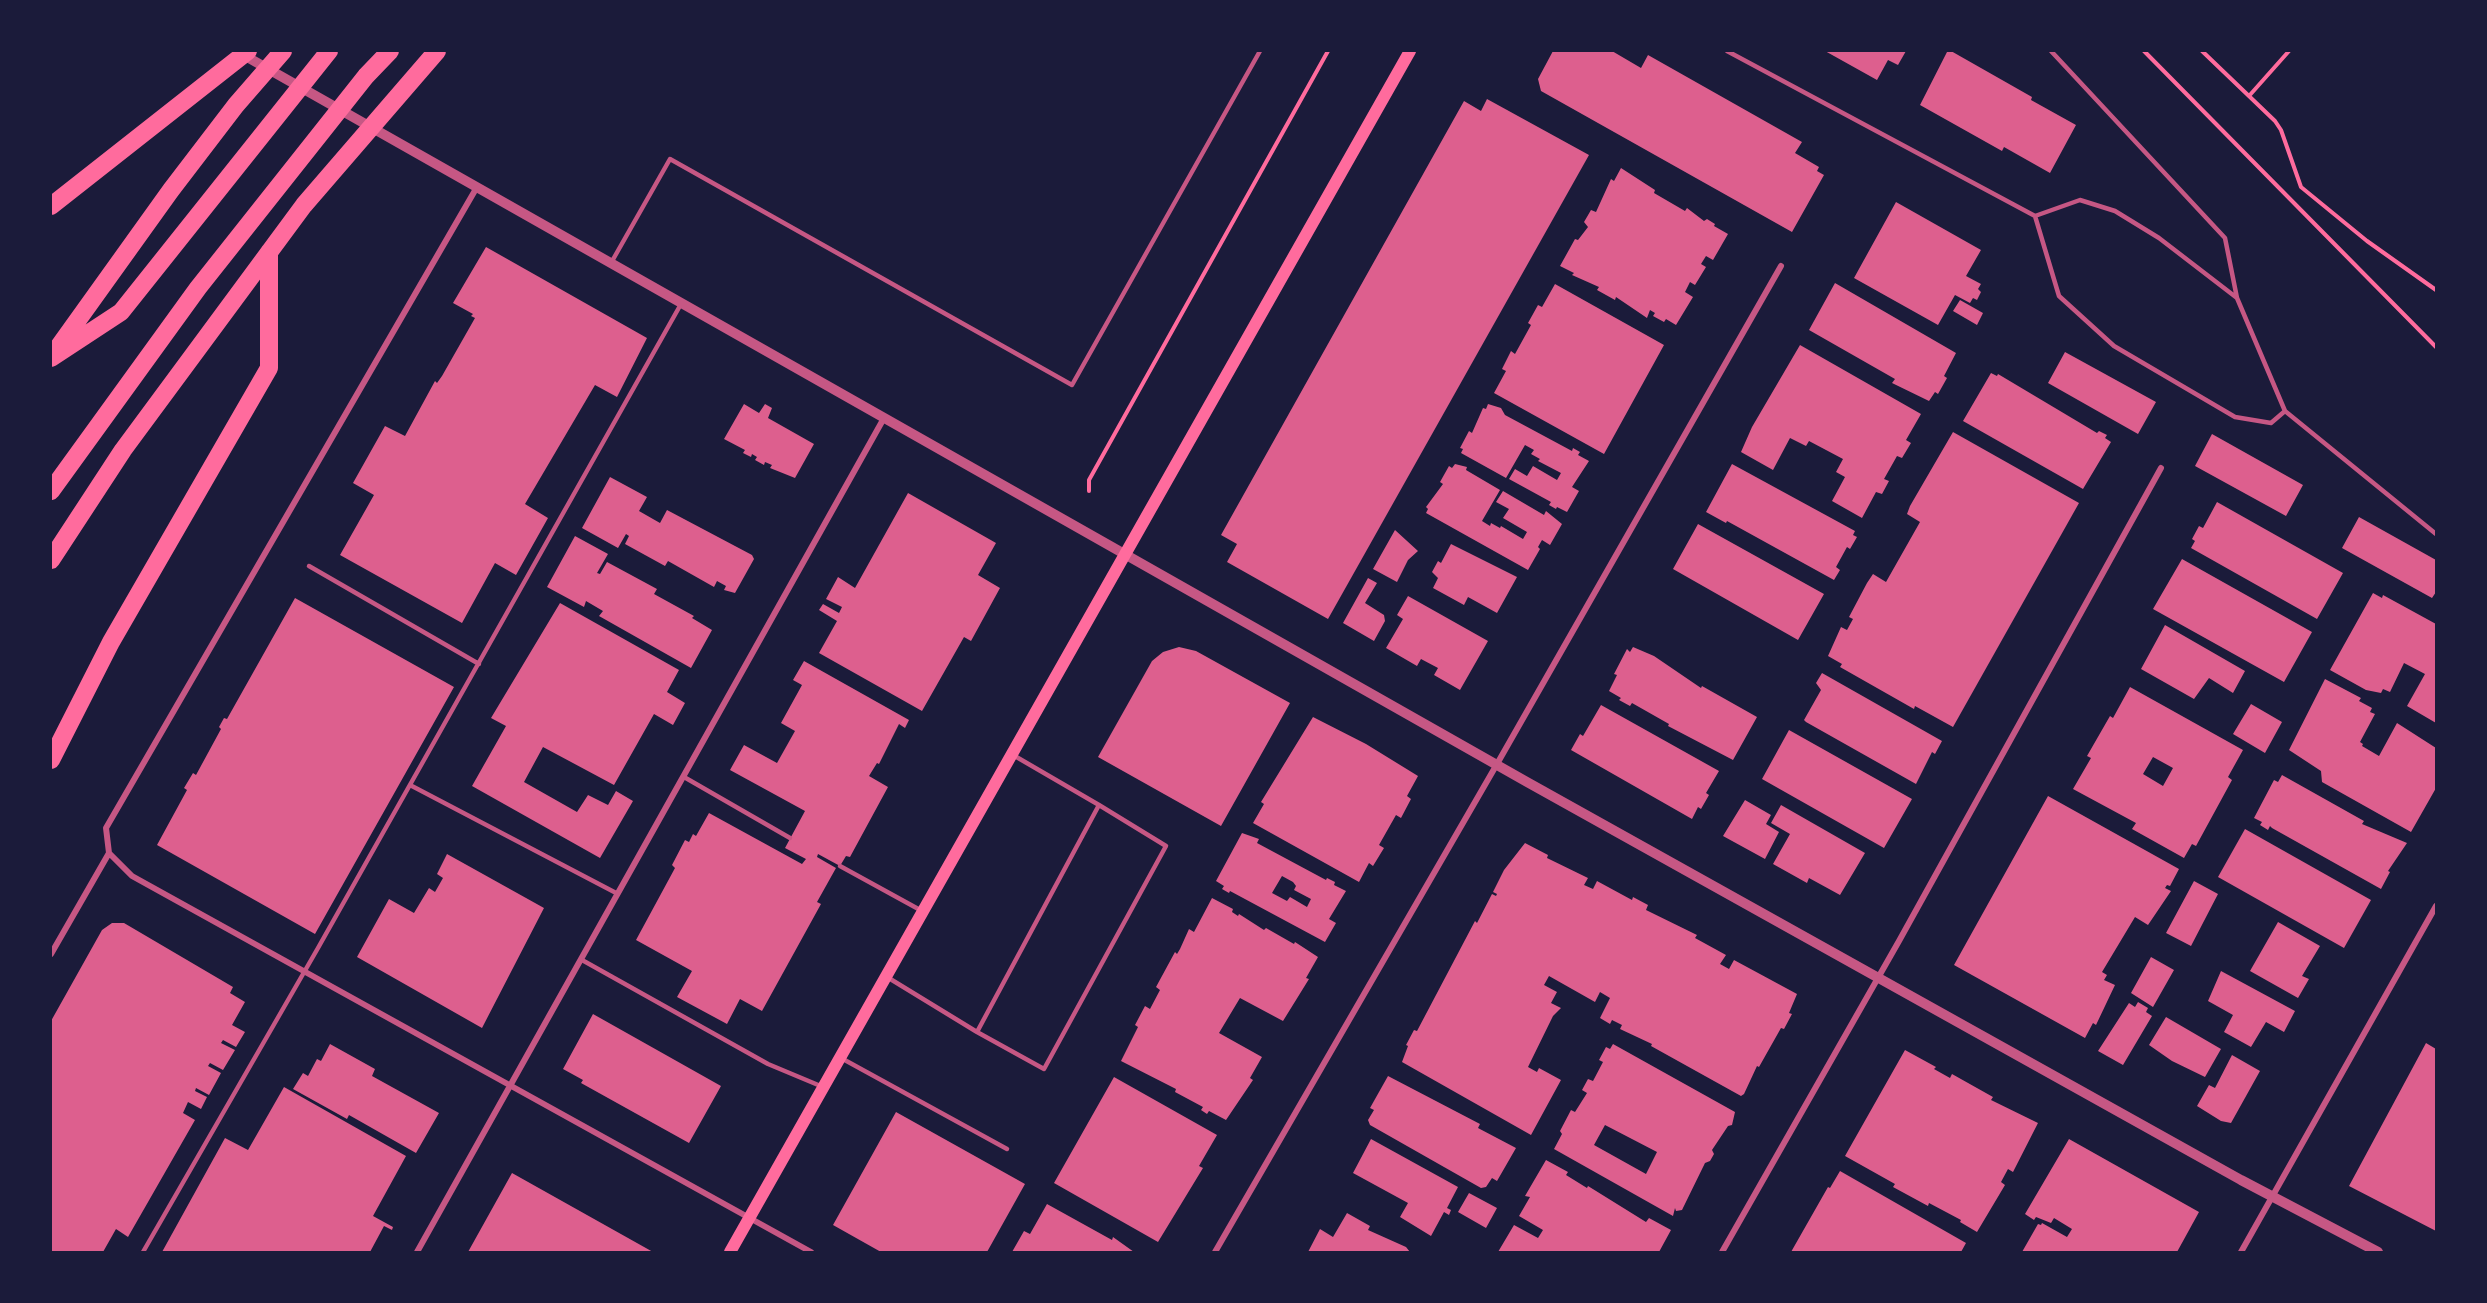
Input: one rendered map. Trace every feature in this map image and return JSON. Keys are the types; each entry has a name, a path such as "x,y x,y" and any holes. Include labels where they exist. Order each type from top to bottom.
{"highway":[{"path":"51,206 248,51"},
{"path":"51,358 171,190 236,105 283,51"},
{"path":"51,491 198,288 366,76 390,51"},
{"path":"51,560 123,450 270,252 339,164 436,51"},
{"path":"51,358 121,312 328,53"},
{"path":"51,760 111,642 269,368 270,252"}],"main road":[{"path":"730,1252 1124,553 1276,292 1410,51"}],"street":[{"path":"237,51 1497,764 2272,1198 2378,1252"},
{"path":"51,954 109,853 106,828 477,186"},
{"path":"1215,1252 1781,266"},
{"path":"417,1252 884,418"},
{"path":"1722,1252 1879,977 2162,468"},
{"path":"109,853 132,876 811,1252"},
{"path":"2241,1252 2436,906"}],"lane":[{"path":"611,263 670,159 1072,385 1260,51"},
{"path":"1727,51 2035,216 2059,296 2114,346 2235,417 2271,423 2285,411"},
{"path":"2051,51 2225,238 2237,298 2285,411 2436,534"},
{"path":"2035,216 2080,200 2115,211 2158,238 2237,298"},
{"path":"143,1252 304,973 681,304"},
{"path":"309,566 479,664"},
{"path":"885,976 977,1032 1044,1069 1166,846 1011,754"},
{"path":"684,777 790,838"},
{"path":"410,785 618,894"},
{"path":"977,1032 1099,805"},
{"path":"840,866 922,911"},
{"path":"582,960 768,1064 823,1087"},
{"path":"840,1057 1007,1149"}],"path":[{"path":"1089,491 1089,480 1328,51"},
{"path":"2144,51 2436,347"},
{"path":"2202,51 2270,115 2281,130 2301,186 2367,241 2436,290"},
{"path":"2250,96 2289,51"}],"building":[{"path":"1553,51 1612,51 1641,68 1648,55 1802,142 1795,153 1819,167 1817,171 1824,175 1792,232 1541,91 1538,79"},
{"path":"1825,51 1906,51 1898,65 1888,60 1877,80"},
{"path":"1951,51 2076,125 2050,173 2004,147 2002,151 1920,105 1947,52"},
{"path":"1487,99 1589,155 1328,619 1227,562 1237,544 1221,535 1464,101 1481,111"},
{"path":"1621,168 1655,190 1654,193 1685,211 1687,208 1704,221 1707,219 1728,234 1713,260 1706,256 1701,264 1706,267 1695,285 1690,282 1685,292 1693,297 1676,325 1666,319 1664,322 1653,316 1655,313 1650,310 1647,318 1616,297 1615,300 1597,290 1599,287 1572,275 1574,273 1560,266 1575,239 1578,240 1588,227 1584,222 1591,210 1596,212 1611,179 1614,181"},
{"path":"1896,202 1981,250 1966,276 1981,284 1978,289 1981,292 1977,300 1973,298 1970,303 1955,295 1938,325 1854,278"},
{"path":"486,247 647,338 617,397 595,385 525,504 548,518 516,575 495,563 462,623 340,555 374,495 353,483 385,426 405,436 435,381 437,383 442,376 475,318 471,316 473,314 453,303"},
{"path":"1835,283 1956,353 1944,376 1947,378 1938,394 1935,392 1929,401 1892,383 1895,379 1809,330"},
{"path":"1555,284 1664,345 1604,454 1494,393 1506,371 1502,369 1511,351 1515,354 1531,325 1528,323 1538,305 1542,307"},
{"path":"1960,300 1983,313 1977,325 1953,311"},
{"path":"1800,345 1921,414 1906,440 1911,443 1902,458 1897,456 1884,479 1889,481 1882,494 1876,492 1862,518 1832,501 1845,477 1836,472 1843,459 1809,441 1806,446 1790,438 1773,470 1741,452 1752,427"},
{"path":"2065,352 2156,402 2138,434 2048,383"},
{"path":"1991,373 1997,376 1998,374 2097,433 2099,431 2107,435 2105,438 2111,442 2083,489 1963,421"},
{"path":"744,404 759,413 765,404 772,408 768,418 814,444 795,478 770,468 772,465 765,462 764,465 755,460 757,457 743,453 745,450 724,439"},
{"path":"1488,404 1501,408 1505,415 1572,451 1573,448 1580,452 1578,455 1589,461 1572,487 1579,491 1567,512 1557,507 1556,509 1549,505 1551,502 1509,479 1515,469 1527,476 1533,466 1557,480 1561,473 1538,461 1540,459 1531,454 1534,450 1525,445 1506,478 1461,453 1463,449 1460,448 1469,431 1472,433 1483,408 1486,409"},
{"path":"1953,432 2079,503 1953,727 1915,706 1914,709 1840,667 1842,664 1828,656 1841,627 1847,630 1853,619 1849,617 1873,574 1886,582 1920,522 1907,514"},
{"path":"2212,434 2303,485 2286,516 2195,466"},
{"path":"1455,464 1467,467 1466,470 1500,490 1482,521 1490,526 1491,523 1500,528 1501,526 1523,539 1527,532 1503,518 1509,509 1496,502 1503,491 1544,515 1546,511 1562,524 1550,545 1542,540 1538,547 1540,549 1528,570 1426,513 1428,509 1426,507 1443,484 1440,482 1449,466 1452,468"},
{"path":"1732,464 1855,531 1853,535 1857,537 1850,549 1847,547 1836,567 1840,570 1834,580 1727,521 1726,523 1706,512"},
{"path":"610,477 647,497 639,511 660,523 667,510 752,555 754,559 735,593 724,590 726,586 717,581 714,587 668,561 665,566 625,544 629,536 626,534 618,548 582,528"},
{"path":"908,493 996,543 978,575 1000,588 971,641 964,637 922,711 819,653 837,621 819,610 823,604 839,613 842,607 826,599 838,577 855,588"},
{"path":"2217,502 2343,573 2317,619 2191,548 2195,541 2192,539 2199,526 2203,528"},
{"path":"2359,517 2436,560 2436,592 2432,598 2342,548"},
{"path":"1698,524 1824,594 1798,640 1673,569"},
{"path":"1395,530 1418,551 1408,560 1397,582 1373,569"},
{"path":"575,536 608,554 597,573 600,574 607,562 657,589 654,594 694,616 692,618 712,630 691,668 599,616 603,611 586,601 584,607 547,587"},
{"path":"1451,544 1517,577 1497,613 1468,597 1464,605 1433,588 1438,578 1432,572 1438,561 1441,563"},
{"path":"2182,559 2312,632 2284,682 2153,609"},
{"path":"1368,578 1377,583 1365,603 1384,615 1385,621 1374,641 1343,623"},
{"path":"2373,593 2382,598 2383,595 2436,624 2436,723 2407,706 2425,674 2404,663 2390,692 2383,689 2381,693 2366,690 2330,670"},
{"path":"1408,596 1488,641 1460,690 1434,675 1438,668 1421,659 1417,666 1386,648 1403,619 1397,615"},
{"path":"295,598 454,687 315,934 157,845 187,790 184,788 193,773 196,775 221,729 219,727 224,718 227,719"},
{"path":"560,603 679,670 667,692 685,703 673,725 654,714 614,785 543,747 524,782 577,812 588,795 608,805 616,791 633,801 600,858 472,786 506,726 491,718"},
{"path":"2165,625 2245,671 2233,693 2209,678 2194,699 2141,669"},
{"path":"1179,647 1196,651 1290,703 1221,826 1098,757 1152,661 1163,652"},
{"path":"1633,647 1654,656 1701,688 1702,686 1757,717 1733,760 1668,726 1669,724 1632,703 1630,706 1619,700 1621,698 1609,691 1617,675 1614,674 1627,649 1630,652"},
{"path":"804,661 909,720 905,728 899,724 879,764 877,763 869,776 888,787 850,857 846,856 840,866 818,854 817,857 836,868 817,902 821,904 762,1011 740,999 727,1024 677,997 692,971 636,940 675,868 672,865 685,840 689,842 693,834 696,836 709,813 802,864 806,859 785,848 805,811 730,770 744,745 777,763 795,731 781,723 802,685 793,680"},
{"path":"1822,673 1942,741 1935,754 1932,752 1916,784 1804,720 1821,690 1816,683"},
{"path":"2325,679 2361,698 2359,701 2372,708 2370,712 2375,714 2360,742 2362,746 2379,756 2397,723 2436,748 2436,788 2411,832 2322,782 2321,771 2289,750"},
{"path":"2130,687 2243,750 2228,777 2232,780 2196,846 2192,844 2184,858 2132,829 2136,823 2073,789 2091,758 2087,756 2110,716 2113,718","holes":["2153,757 2173,768 2163,786 2143,774"]},
{"path":"2251,704 2282,722 2265,753 2233,734"},
{"path":"1601,705 1719,771 1706,793 1709,795 1701,809 1698,807 1692,819 1571,750 1580,734 1583,736"},
{"path":"1313,717 1366,744 1418,776 1407,796 1411,799 1401,818 1396,815 1379,845 1384,848 1373,866 1369,863 1359,882 1253,823 1264,804 1261,802"},
{"path":"1789,730 1912,799 1884,848 1762,779"},
{"path":"2282,775 2364,821 2362,824 2407,843 2388,871 2390,872 2381,889 2270,826 2268,830 2260,825 2262,822 2254,818 2274,780 2278,782"},
{"path":"2048,796 2179,869 2170,886 2167,885 2165,888 2171,891 2148,925 2135,917 2102,972 2107,975 2104,980 2115,985 2096,1025 2093,1023 2085,1038 1954,965"},
{"path":"1745,800 1771,815 1766,824 1779,832 1765,859 1723,836"},
{"path":"1781,805 1865,853 1840,895 1809,878 1807,883 1773,864 1790,834 1771,823"},
{"path":"2245,829 2371,900 2344,948 2218,877"},
{"path":"1242,833 1259,839 1257,843 1326,880 1327,878 1335,882 1334,885 1346,891 1329,919 1336,923 1325,942 1230,891 1229,893 1222,889 1224,886 1216,881","holes":["1282,876 1296,886 1294,890 1311,899 1307,907 1290,897 1287,901 1272,893"]},
{"path":"1525,843 1548,855 1547,858 1588,878 1584,885 1593,889 1597,881 1632,900 1633,897 1648,905 1646,910 1697,935 1695,938 1726,955 1720,964 1729,969 1734,960 1797,994 1789,1013 1792,1014 1784,1029 1781,1028 1759,1067 1757,1066 1744,1094 1741,1096 1651,1046 1652,1044 1620,1029 1622,1025 1612,1020 1610,1024 1600,1018 1610,998 1600,992 1595,1002 1549,976 1544,985 1557,992 1551,1003 1561,1008 1553,1016 1528,1067 1537,1072 1539,1068 1561,1080 1531,1135 1402,1062 1408,1046 1406,1045 1414,1030 1417,1031 1475,921 1477,923 1492,894 1496,896 1497,894 1493,892 1504,870"},
{"path":"447,854 544,908 482,1028 357,957 389,899 414,913 429,888 435,892 443,878 437,874"},
{"path":"2194,881 2218,894 2191,946 2166,933"},
{"path":"1212,898 1233,909 1232,912 1238,916 1239,914 1264,930 1266,928 1294,944 1295,942 1318,957 1306,978 1309,979 1283,1021 1240,998 1219,1033 1262,1057 1250,1078 1253,1080 1226,1120 1209,1111 1207,1114 1201,1110 1203,1107 1175,1092 1176,1089 1121,1061 1138,1027 1135,1025 1145,1006 1150,1009 1160,990 1156,987 1175,952 1177,954 1189,929 1194,932"},
{"path":"2278,922 2320,946 2302,976 2309,979 2298,998 2250,971"},
{"path":"112,923 124,923 233,987 230,993 245,1002 232,1025 245,1032 236,1047 223,1040 221,1043 235,1050 223,1070 210,1063 208,1066 221,1073 209,1095 196,1088 195,1091 207,1097 201,1109 188,1102 183,1113 195,1120 128,1237 116,1229 103,1252 51,1252 51,1021 102,930"},
{"path":"2151,957 2174,970 2153,1007 2131,993"},
{"path":"2221,971 2295,1011 2284,1032 2266,1022 2251,1047 2224,1032 2233,1015 2208,1001"},
{"path":"2138,1002 2148,1008 2146,1012 2152,1016 2123,1065 2098,1051 2129,1003 2135,1007"},
{"path":"593,1014 721,1086 689,1143 581,1083 583,1080 563,1069"},
{"path":"2166,1017 2221,1049 2205,1077 2172,1061 2149,1045"},
{"path":"2426,1043 2436,1049 2436,1231 2349,1186"},
{"path":"330,1044 375,1069 372,1076 439,1113 416,1153 349,1115 347,1119 293,1089 303,1073 308,1076 317,1059 321,1061"},
{"path":"1613,1044 1735,1112 1732,1125 1728,1126 1712,1150 1714,1154 1710,1161 1705,1163 1682,1210 1676,1211 1675,1208 1673,1216 1554,1149 1571,1110 1575,1112 1587,1093 1582,1090 1588,1079 1593,1081 1603,1062 1599,1060 1606,1047 1610,1049","holes":["1605,1125 1657,1152 1646,1174 1594,1145"]},
{"path":"1905,1050 1936,1067 1934,1069 1950,1078 1952,1074 1993,1097 1991,1100 2038,1123 2013,1172 2008,1169 2001,1182 2005,1185 1977,1232 1960,1222 1961,1220 1929,1203 1928,1206 1893,1187 1895,1184 1845,1156"},
{"path":"2232,1055 2260,1071 2231,1123 2221,1121 2197,1106 2209,1085 2215,1088"},
{"path":"1388,1076 1480,1124 1478,1128 1516,1148 1497,1181 1492,1178 1486,1187 1481,1188 1370,1125 1368,1120 1374,1110 1370,1108"},
{"path":"1114,1077 1217,1135 1199,1166 1203,1168 1158,1242 1054,1183"},
{"path":"284,1087 406,1156 373,1216 393,1227 392,1230 384,1226 370,1252 162,1252 225,1138 248,1150"},
{"path":"896,1112 1025,1184 987,1252 881,1252 833,1225"},
{"path":"1371,1139 1458,1187 1447,1208 1451,1210 1449,1215 1444,1212 1431,1236 1400,1217 1408,1203 1353,1173"},
{"path":"2069,1139 2199,1212 2177,1252 2022,1252 2038,1224 2042,1223 2067,1237 2072,1229 2054,1218 2051,1223 2036,1217 2034,1220 2025,1214"},
{"path":"1546,1160 1568,1172 1566,1175 1646,1222 1649,1218 1671,1230 1659,1252 1498,1252 1514,1225 1538,1238 1543,1230 1519,1216 1530,1197 1525,1196"},
{"path":"1840,1171 1966,1243 1961,1252 1791,1252 1828,1187 1830,1188"},
{"path":"512,1173 653,1252 468,1252"},
{"path":"1469,1193 1497,1208 1486,1228 1458,1212"},
{"path":"1047,1204 1112,1240 1113,1237 1134,1252 1012,1252 1024,1231 1030,1234"},
{"path":"1347,1213 1370,1226 1368,1230 1406,1247 1410,1252 1308,1252 1320,1229 1333,1237"}]}
